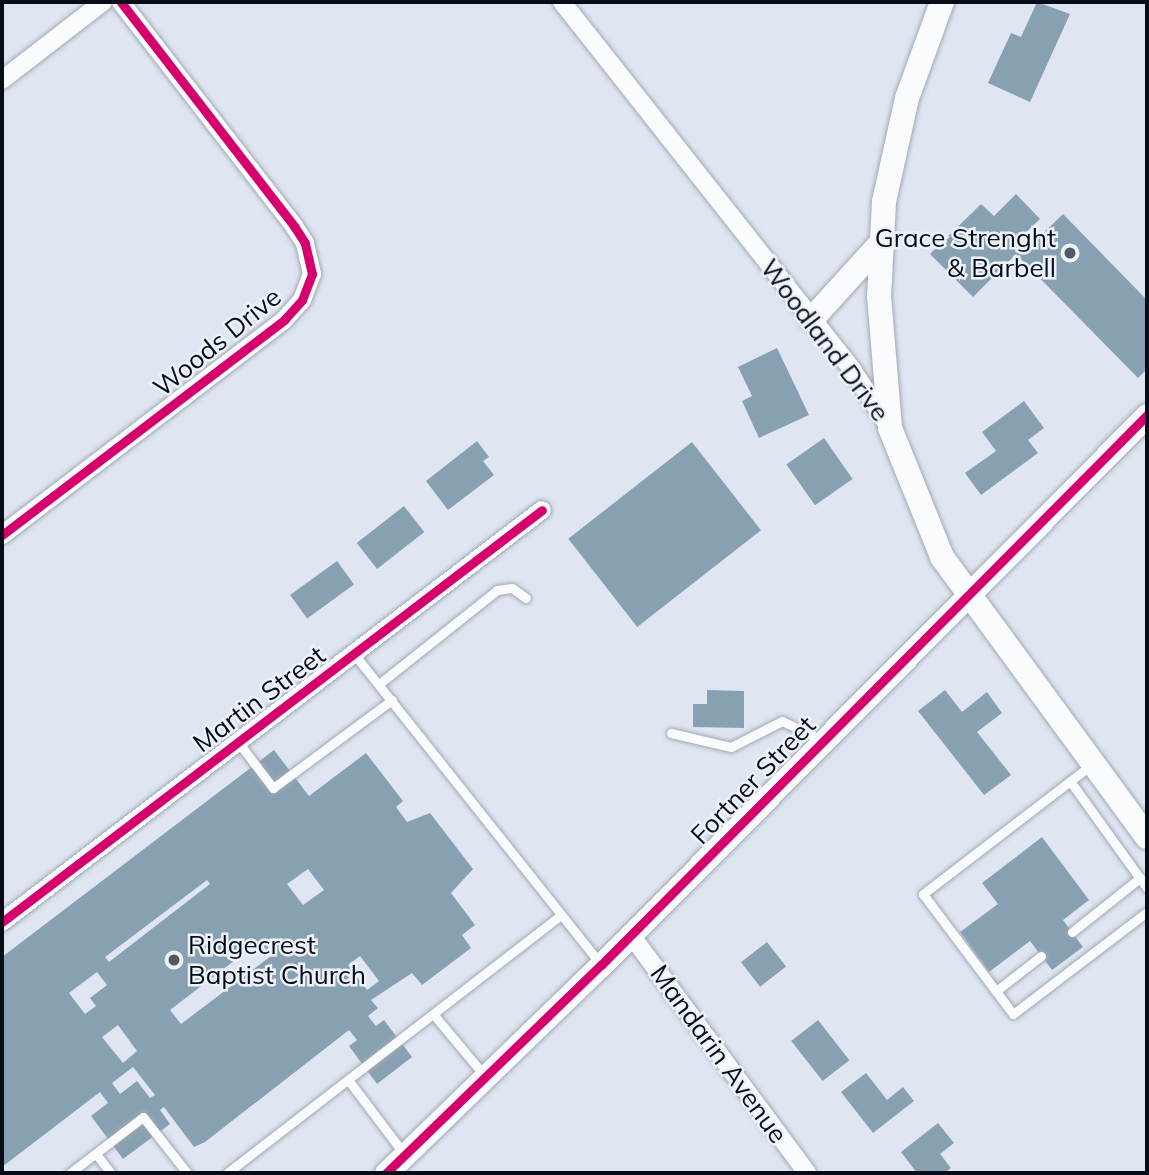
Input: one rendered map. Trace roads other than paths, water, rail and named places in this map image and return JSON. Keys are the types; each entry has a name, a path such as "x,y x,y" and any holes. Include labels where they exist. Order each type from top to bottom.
{"main road":[{"path":"890,428 879,296 880,244 893,151 943,2"},
{"path":"811,319 880,244"},
{"name":"Woodland Drive","path":"890,428 920,512 942,557 1147,837"}],"street":[{"path":"2,80 103,2"},
{"name":"Woods Drive","path":"2,535 285,320 302,300 312,274 305,243 294,226 121,2"},
{"name":"Woodland Drive","path":"562,2 811,319 890,428"},
{"name":"Fortner Street","path":"386,1173 601,965 1147,415"},
{"name":"Martin Street","path":"2,922 542,510"},
{"name":"Mandarin Avenue","path":"631,934 807,1173"}],"lane":[{"path":"379,684 497,590 512,588 526,597"},
{"path":"354,654 601,965"},
{"path":"238,742 273,788 392,700"},
{"path":"671,733 731,747 782,721 822,740"},
{"path":"1094,763 923,894 1013,1014 1147,912"},
{"path":"1070,781 1147,888"},
{"path":"1072,932 1140,878"},
{"path":"227,1173 561,915"},
{"path":"996,991 1041,956"},
{"path":"434,1015 486,1078"},
{"path":"349,1081 406,1155"},
{"path":"71,1173 143,1117 187,1173"},
{"path":"96,1154 111,1173"}],"place":[{"name":"Grace Strenght & Barbell","path":"1070,253"},
{"name":"Ridgecrest Baptist Church","path":"174,960"}]}
